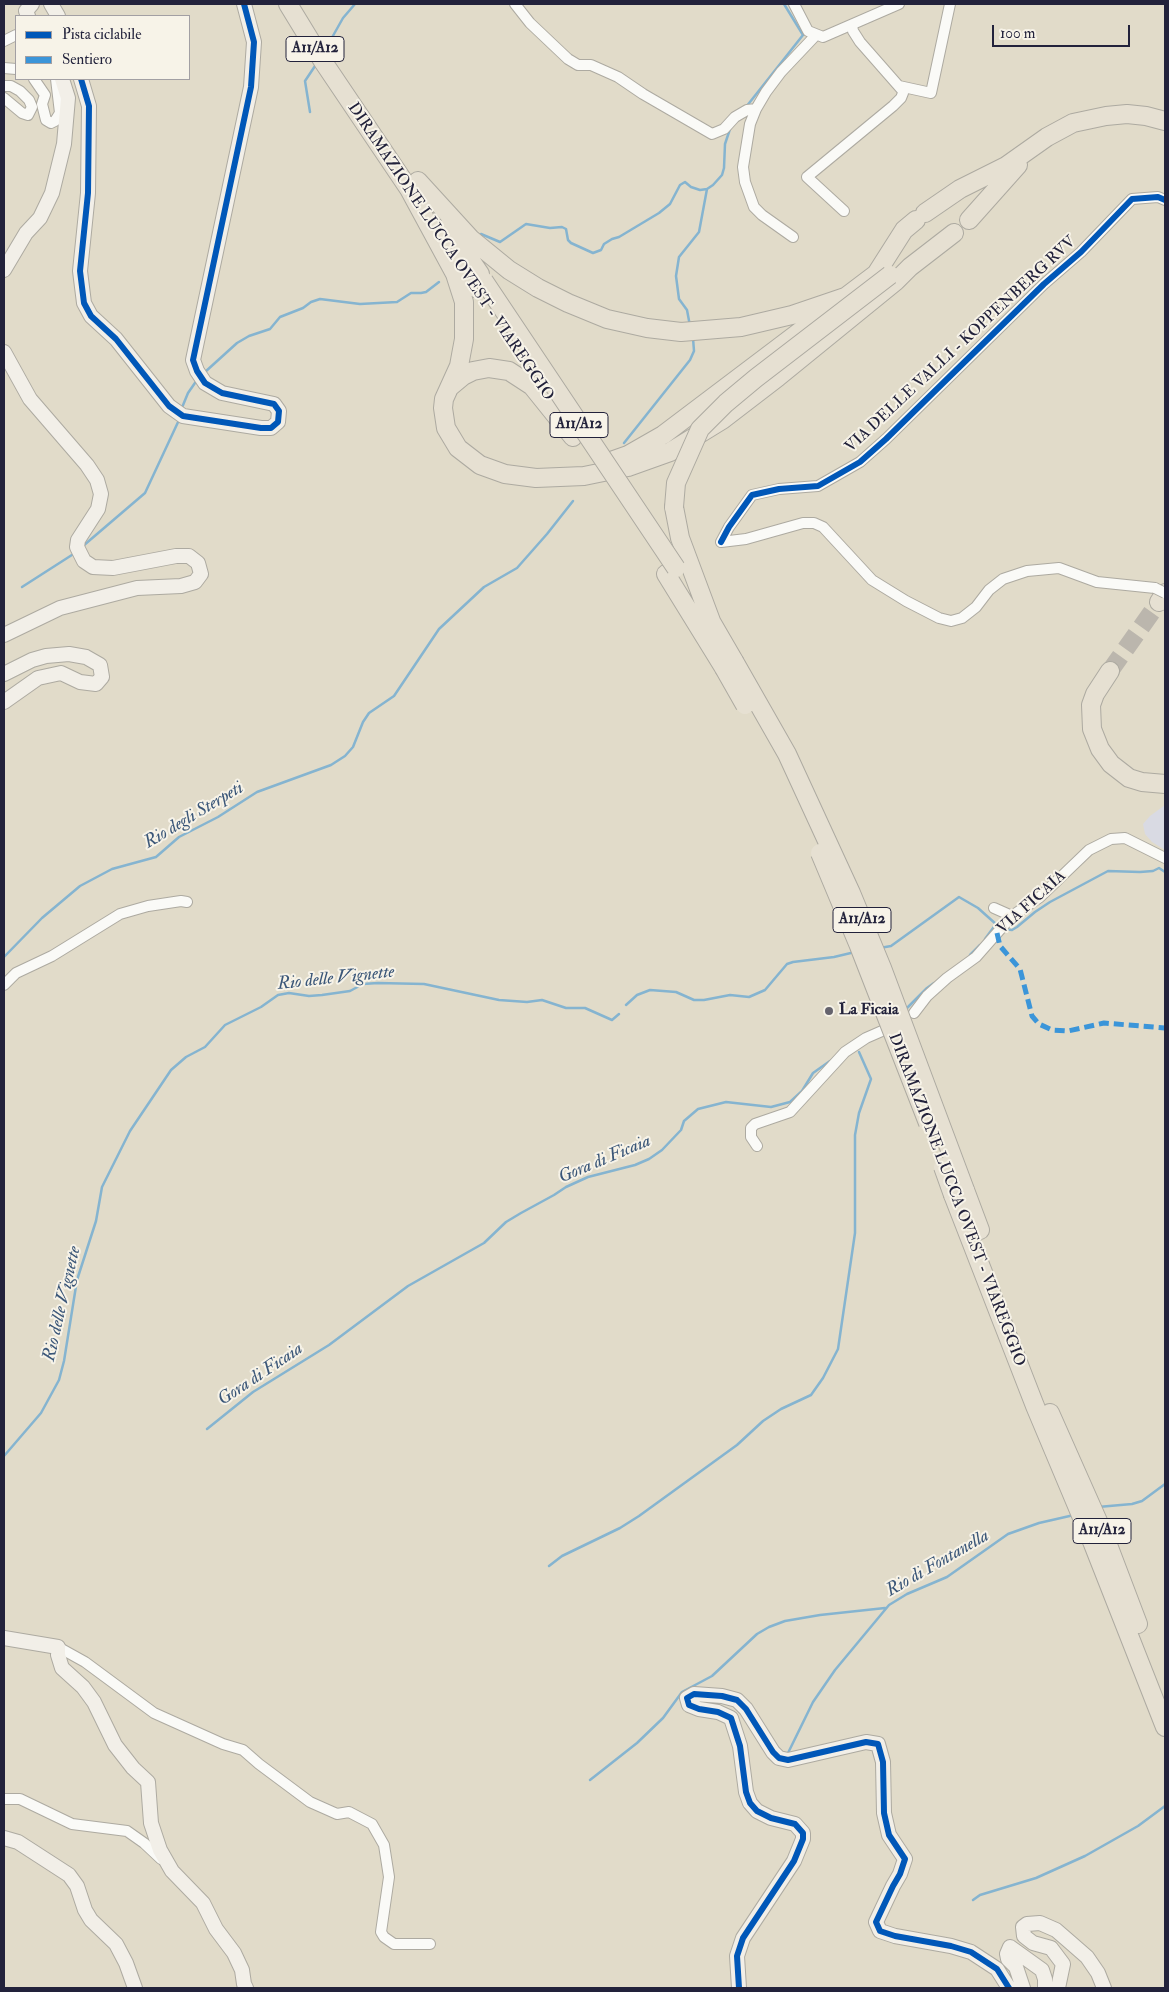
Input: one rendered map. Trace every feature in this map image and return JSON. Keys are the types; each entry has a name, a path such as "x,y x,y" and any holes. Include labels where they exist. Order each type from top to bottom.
{"highway":[{"name":"DIRAMAZIONE LUCCA OVEST - VIAREGGIO","path":"288,4 307,36 349,89 414,185 671,571 786,754 851,893 882,968 959,1193 1165,1727"},
{"name":"DIRAMAZIONE LUCCA OVEST - VIAREGGIO","path":"301,4 349,89"},
{"path":"563,476 628,455 663,435 821,311 845,297 876,274 904,230 960,189 1006,166 1054,134 1074,124 1090,119 1127,114 1165,121"},
{"path":"969,220 1031,149"},
{"path":"414,185 486,252 509,270 568,304 608,319 648,328 681,332 741,328 792,315 821,311"},
{"path":"414,185 455,274 464,302 464,340 461,355 443,408 446,428 458,448 468,458 480,465 505,474 536,478 584,476 628,467 670,452 722,420 954,233"},
{"path":"711,620 680,538 674,507 676,483 700,429 726,403 756,378 890,275 910,267"},
{"name":"DIRAMAZIONE LUCCA OVEST - VIAREGGIO","path":"479,284 573,437 671,571 711,620 729,665"},
{"path":"449,388 463,376 473,371 489,368 509,371 532,386 573,437"},
{"path":"1110,671 1095,694 1091,705 1092,729 1100,749 1111,764 1129,778 1142,782 1165,784"},
{"name":"DIRAMAZIONE LUCCA OVEST - VIAREGGIO","path":"1040,1405 1105,1537 1165,1693"}],"street":[{"path":"51,4 57,15"},
{"path":"81,80 89,106 88,193 80,271 84,303 91,316 116,339 169,406 180,413 261,428 271,428 278,422 279,411 274,404 222,393 201,376 193,360 251,87 254,42 244,4"},
{"path":"515,4 530,23 568,59 578,65 591,65 618,77 643,94 712,134 724,129 738,115 747,110 756,109"},
{"path":"794,4 808,32 823,37 900,4"},
{"path":"899,86 932,93 950,4"},
{"path":"844,211 807,177 902,98 903,91 860,42 852,24"},
{"path":"793,237 754,207 745,182 743,167 750,124 756,109 781,72 816,35"},
{"path":"35,80 45,95 42,104 46,120 51,123 56,121 60,113 56,80"},
{"path":"4,270 26,233 40,218 52,193 64,144 68,98 62,80"},
{"path":"4,86 10,86 20,91 29,100 32,107 28,115 22,113 4,98"},
{"name":"VIA DELLE VALLI - KOPPENBERG RVV","path":"1160,594 1097,582 1058,568 1028,572 1003,579 989,590 976,607 962,618 951,621 939,618 906,602 872,580 823,528 814,523 776,530 746,539 721,542 729,527 752,495 779,489 818,486 860,462 893,433 1044,284 1098,235 1132,199 1158,197 1165,200"},
{"path":"4,352 30,399 87,465 97,480 101,494 98,509 78,540 78,550 84,561 93,567 113,568 176,556 189,556 198,562 201,574 195,582 181,586 137,588 60,608 4,634"},
{"path":"4,674 32,660 46,656 69,654 86,657 100,665 102,677 96,684 80,682 61,673 38,678 4,702"},
{"name":"VIA FICAIA","path":"914,1013 927,996 947,978 976,957 1005,924 1040,897 1089,850 1099,847 1111,839 1126,838 1165,858"},
{"path":"4,985 16,973 52,956 120,914 148,906 181,901 187,902"},
{"path":"994,908 1005,924"},
{"path":"757,1146 751,1137 751,1128 755,1124 790,1112 845,1052 866,1038 882,1031"},
{"path":"4,1638 58,1647 85,1662 154,1713 223,1744 244,1750 258,1764 310,1802 336,1814 349,1812 372,1824 384,1845 389,1877 381,1932 384,1937 394,1944 430,1944"},
{"path":"58,1647 62,1668 83,1687 94,1702 115,1745 133,1768 148,1782 151,1823 160,1850 172,1871"},
{"path":"739,1988 738,1956 743,1938 794,1861 803,1839 803,1833 796,1824 771,1818 757,1811 750,1803 746,1792 740,1746 731,1718 718,1712 699,1709 689,1705 686,1698 694,1694 722,1696 737,1700 746,1709 779,1758 788,1760 866,1742 878,1744 882,1762 884,1812 890,1835 905,1859 900,1874 876,1922 880,1931 971,1952 997,1968 1009,1988"},
{"path":"4,1799 20,1800 72,1824 127,1831 155,1852 203,1903 216,1929 234,1953 242,1970 246,1988"},
{"path":"4,1838 18,1842 69,1875 77,1886 85,1910 91,1920 116,1944 126,1963 134,1988"},
{"path":"1058,1988 1063,1964 1051,1948 1033,1944 1024,1936 1023,1927 1027,1924 1040,1923 1056,1930 1072,1943 1087,1957 1098,1973 1104,1988"},
{"path":"1023,1988 1016,1967 1008,1960 1007,1954 1010,1947 1042,1970 1045,1988"}],"shaded area":[{"path":"1165,805 1165,850 1152,842 1145,834 1143,824"}],"waterway":[{"path":"325,50 343,18 355,4"},
{"name":"Rio degli Sterpeti","path":"746,107 803,35 784,4"},
{"path":"310,112 305,81 317,63"},
{"path":"481,234 500,242 526,224 550,228 562,227 566,229 568,240 571,243 593,253 601,250 604,244 659,213 670,204 680,185 685,182 691,187 700,190 707,189 713,185 722,175 725,144 730,129"},
{"name":"Rio degli Sterpeti","path":"690,326 687,310 679,299 676,276 679,257 699,232 707,189"},
{"path":"205,372 237,343 249,336 270,329 280,317 303,308 311,302 320,299 360,304 397,302 411,293 426,292 439,282"},
{"name":"Rio degli Sterpeti","path":"624,443 690,360 694,351 693,338"},
{"path":"181,410 188,393 197,380"},
{"path":"83,546 145,493 179,420"},
{"name":"Rio degli Sterpeti","path":"4,957 42,918 80,886 112,869 156,857 179,837 218,817 257,792 331,765 345,756 353,747 363,722 369,713 394,696 439,629 484,587 517,568 573,501"},
{"path":"22,587 75,553"},
{"path":"1004,929 1012,930 1050,902 1108,871 1140,872 1153,871 1159,868 1165,872"},
{"name":"Rio delle Vignette","path":"880,948 891,946 959,897 978,908 997,925"},
{"name":"Gora di Ficaia","path":"985,939 996,924"},
{"name":"Gora di Ficaia","path":"970,955 980,945"},
{"name":"Rio delle Vignette","path":"626,1005 637,995 650,990 676,992 694,1000 730,995 749,997 765,990 787,964 855,952"},
{"name":"Rio delle Vignette","path":"4,1456 41,1413 59,1380 64,1361 77,1280 96,1221 102,1187 130,1131 171,1070 186,1057 205,1047 225,1025 261,1007 278,995 289,993 309,996 322,995 350,991 363,984 378,983 424,984 499,1000 527,1002 542,1000 566,1008 585,1008 612,1020 619,1014"},
{"name":"Gora di Ficaia","path":"905,1010 934,983"},
{"path":"549,1566 562,1556 620,1528 639,1516 737,1445 763,1421 781,1409 811,1395 823,1378 838,1349 855,1233 855,1135 859,1113 871,1079 859,1052"},
{"name":"Gora di Ficaia","path":"207,1429 253,1392 329,1345 408,1286 484,1243 506,1222 521,1213 566,1187 588,1177 635,1165 649,1159 662,1150 681,1130 684,1121 698,1109 726,1102 771,1107 790,1102 802,1091 813,1073 830,1061"},
{"name":"Rio di Fontanella","path":"1098,1507 1132,1504 1142,1501 1165,1484"},
{"name":"Rio di Fontanella","path":"788,1753 813,1702 835,1670 889,1605 907,1594 947,1577 1008,1534 1039,1523 1074,1515"},
{"name":"Rio di Fontanella","path":"590,1780 637,1743 663,1718 682,1692 712,1676 757,1634 769,1627 785,1621 820,1615 885,1608"},
{"path":"973,1900 980,1895 1036,1878 1085,1856 1138,1826 1165,1806"}],"tunnel":[{"path":"1110,671 1159,602"}],"marked path":[{"path":"997,933 1000,946 1020,969 1032,1016 1039,1024 1052,1030 1068,1031 1104,1023 1165,1028"}],"cycle path":[{"path":"81,80 89,106 88,193 80,271 84,303 91,316 116,339 169,406 183,416 271,428 278,422 279,411 274,404 222,393 205,383 197,371 193,360 251,87 254,42 244,4"},
{"path":"721,542 729,527 752,495 779,489 818,486 860,462 886,439 1044,284 1081,252 1132,199 1158,197 1165,200"},
{"path":"739,1988 737,1956 743,1938 794,1861 803,1839 803,1833 795,1824 771,1818 757,1811 750,1803 746,1792 740,1746 731,1718 718,1712 699,1709 689,1705 687,1698 694,1694 722,1696 737,1700 746,1709 773,1752 779,1758 788,1760 866,1742 878,1744 883,1762 884,1813 889,1835 905,1859 900,1874 876,1922 880,1931 971,1952 997,1969 1009,1988"}],"place":[{"name":"La Ficaia","path":"829,1011"}]}
